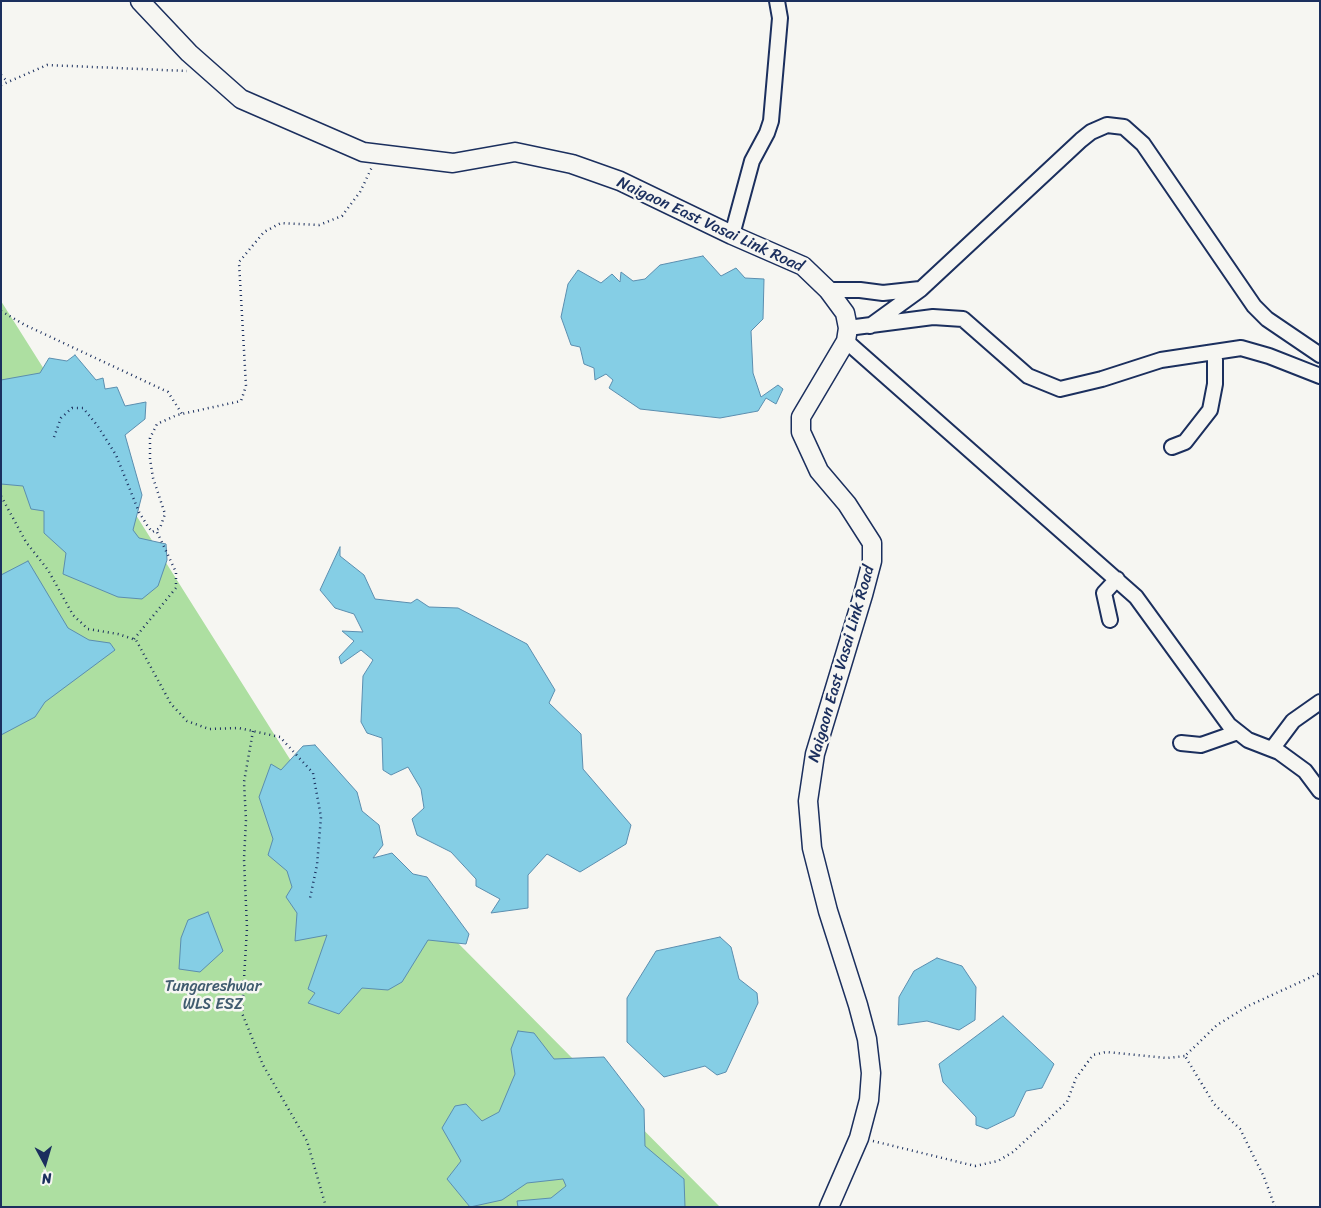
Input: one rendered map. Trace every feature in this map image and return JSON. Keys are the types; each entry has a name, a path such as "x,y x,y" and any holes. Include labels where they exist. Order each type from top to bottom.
{"street":[{"name":"Naigaon East Vasai Link Road","path":"140,1 211,73 241,100 363,152 453,163 515,152 544,157 620,181 732,236 803,266 828,290 845,313 847,335 806,405 801,417 801,432 819,472 847,504 872,543 872,561 863,595 815,754 808,801 812,848 867,1039 871,1073 869,1100 859,1138 829,1207"},
{"path":"732,236 752,161 771,122 780,18 777,1"},
{"path":"870,326 921,289 1081,140 1091,132 1107,125 1124,127 1144,144 1254,306 1267,319 1320,355"},
{"path":"828,290 860,290 883,293 921,289"},
{"path":"1320,376 1269,356 1241,348 1162,360 1102,379 1060,389 1028,376 963,319 933,318 870,326 847,335 1136,596 1228,724 1248,740 1272,749 1305,771 1320,791"},
{"path":"1172,447 1185,442 1210,410 1214,384 1215,352"},
{"path":"1110,620 1104,593 1117,579"},
{"path":"1272,749 1293,721 1320,702"},
{"path":"1180,743 1200,744 1238,732"}],"path":[{"path":"1,85 47,65 211,73"},
{"path":"1,75 8,81"},
{"path":"54,437 61,418 72,408 83,408 97,425 116,455 143,518 152,532 160,528 165,514 153,478 150,438 157,424 182,414 241,401 246,386 238,262 264,232 281,223 319,225 342,216 360,192 378,154"},
{"path":"1,311 34,329 168,392 182,414"},
{"path":"1,496 26,542 48,570 73,615 88,628 136,640 171,704 187,721 209,729 239,728 280,737 313,773 321,817 317,865 310,898"},
{"path":"133,639 176,588 176,572 156,530"},
{"path":"253,731 244,782 246,820 244,859 247,928 242,1013 263,1065 307,1141 326,1207"},
{"path":"859,1138 975,1166 998,1161 1013,1152 1067,1102 1076,1078 1092,1055 1106,1052 1167,1058 1185,1056 1217,1025 1248,1006 1320,973"},
{"path":"1185,1056 1214,1104 1240,1128 1264,1177 1275,1207"}],"green space":[{"name":"Tungareshwar WLS ESZ","path":"1,301 315,799 720,1207 1,1207"}],"water":[{"path":"703,256 721,276 736,268 745,278 764,279 763,319 751,331 753,373 761,397 778,385 783,389 776,404 766,398 758,411 720,418 640,409 609,388 613,380 606,374 595,380 594,368 584,364 580,347 571,345 561,317 568,284 578,270 601,283 612,274 620,282 621,272 633,281 645,279 660,265"},
{"path":"75,355 96,380 103,378 105,389 117,387 125,406 146,402 145,419 125,435 142,495 133,530 139,538 166,544 167,560 158,586 142,599 118,597 63,574 66,553 44,533 44,511 31,509 23,486 1,484 1,380 40,373 49,358 67,361"},
{"path":"340,547 340,556 364,575 375,599 411,603 417,599 429,607 458,608 527,644 555,690 549,703 581,734 583,769 631,825 626,844 580,872 547,854 528,875 528,908 491,913 500,899 476,886 476,879 451,852 417,835 412,819 424,808 421,789 408,767 391,775 383,770 382,738 367,733 361,722 363,676 373,660 361,650 341,664 339,657 354,641 342,631 363,632 354,614 335,608 320,590"},
{"path":"28,561 68,628 89,640 110,643 115,650 45,702 35,717 1,735 1,575"},
{"path":"315,745 357,792 362,811 379,825 383,845 373,858 392,853 413,874 427,877 469,934 466,944 428,940 402,982 388,990 362,988 339,1014 308,1003 315,993 308,989 327,935 295,941 297,913 286,897 292,887 287,871 268,855 273,839 259,797 271,764 281,770 303,746"},
{"path":"208,912 223,951 200,972 179,969 181,938 188,920"},
{"path":"720,937 731,947 739,979 757,993 758,1003 726,1072 717,1075 705,1066 664,1077 627,1042 627,998 656,951"},
{"path":"937,958 962,966 976,987 975,1020 959,1030 927,1021 898,1025 899,997 914,971"},
{"path":"1003,1016 1054,1064 1042,1088 1026,1091 1014,1116 987,1129 976,1125 976,1117 943,1082 939,1064"},
{"path":"518,1031 534,1033 554,1059 604,1057 644,1109 645,1146 684,1179 685,1207 518,1207 517,1201 551,1198 566,1186 563,1179 527,1183 502,1200 470,1207 447,1179 461,1161 442,1128 455,1106 466,1104 482,1121 499,1112 515,1074 511,1049"}]}
